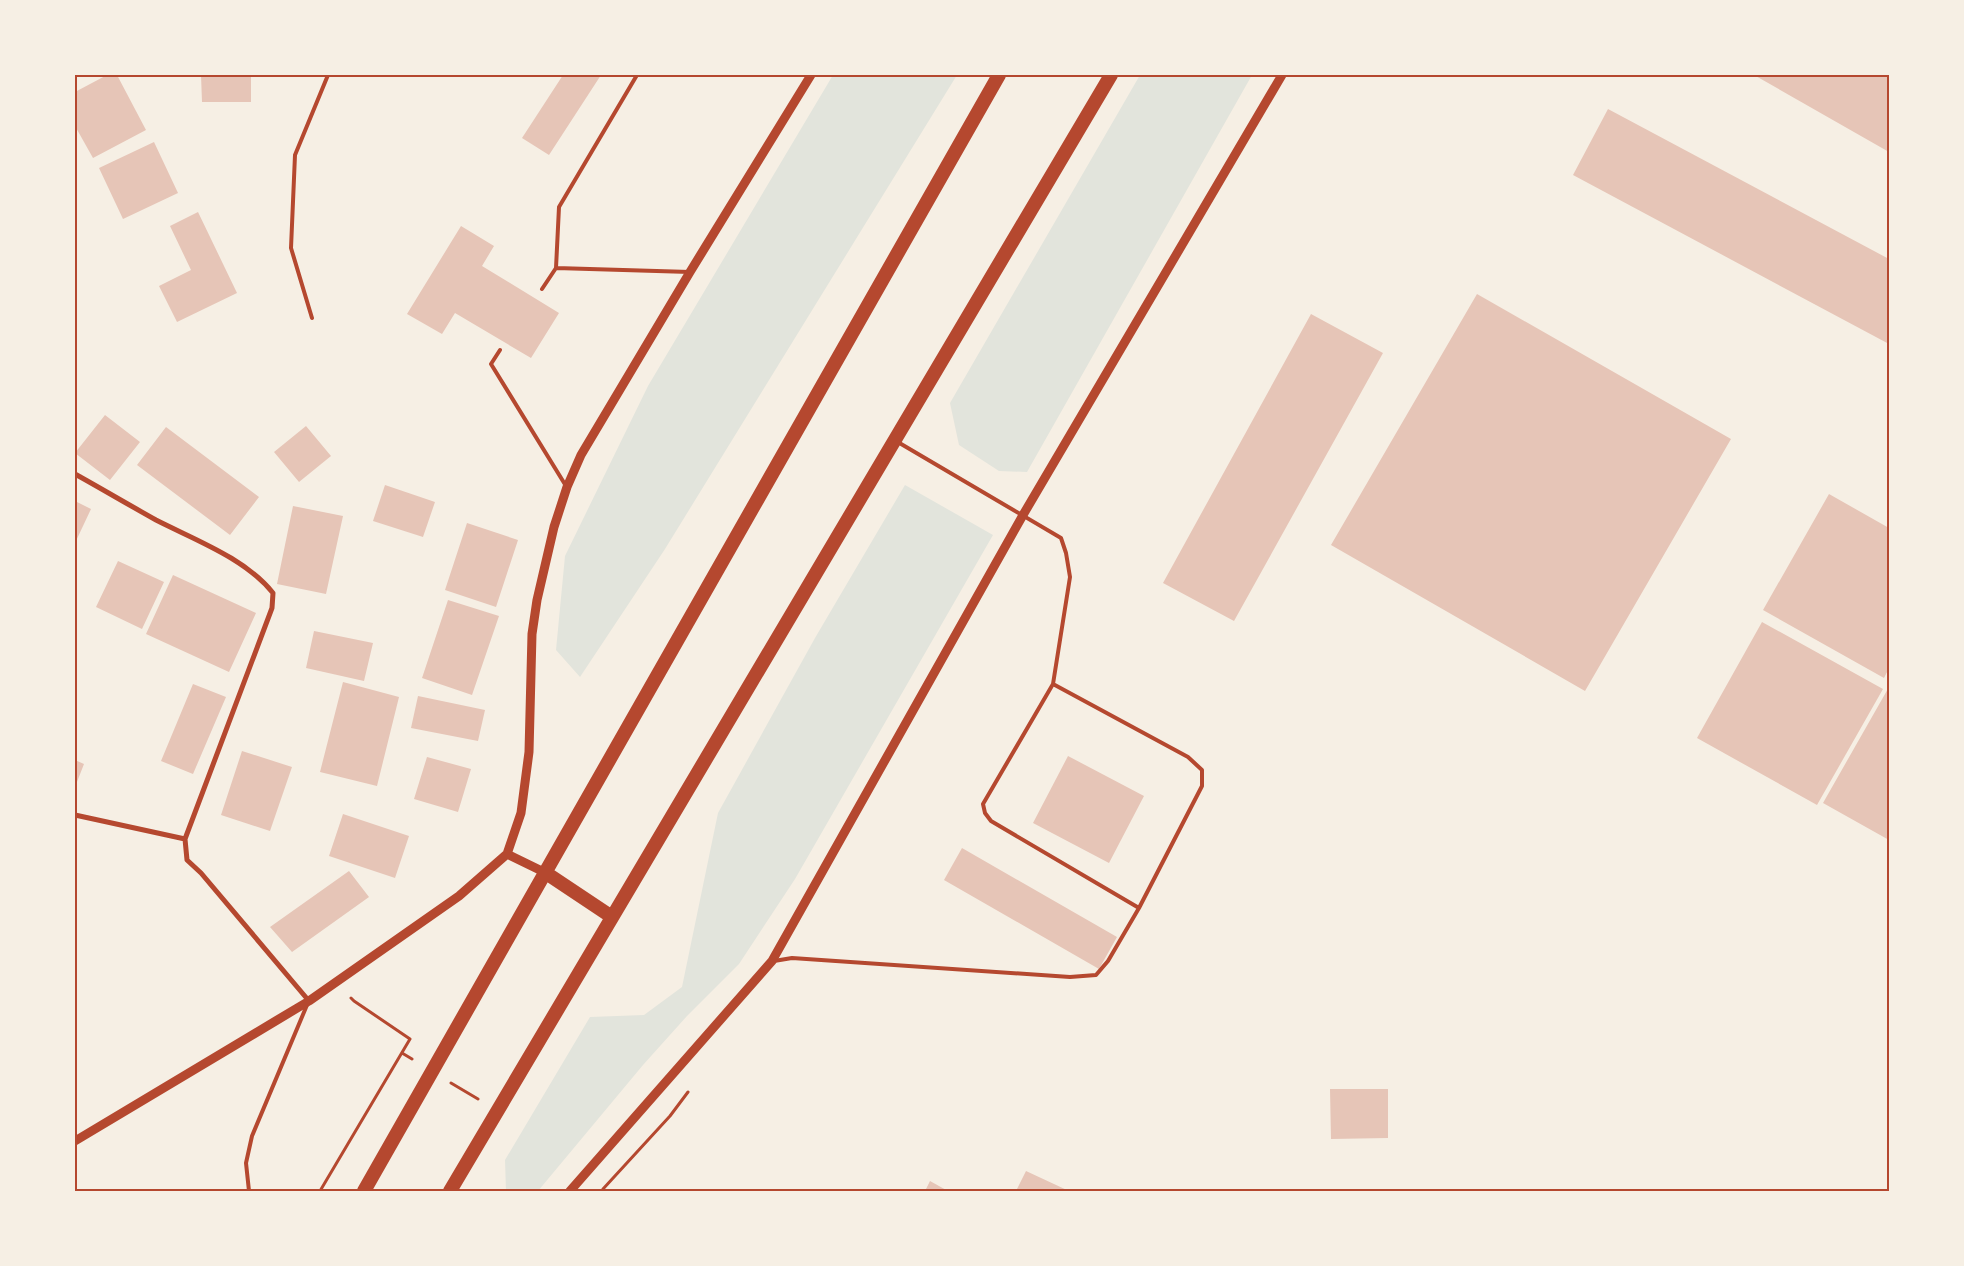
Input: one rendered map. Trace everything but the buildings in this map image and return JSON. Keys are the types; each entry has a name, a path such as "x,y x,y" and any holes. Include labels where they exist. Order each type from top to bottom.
{"highway":[{"path":"364,1191 999,75"},
{"path":"450,1191 1111,75"},
{"path":"546,873 612,917"}],"street":[{"path":"75,1141 309,1001 459,896 508,854 521,813 529,752 532,634 537,600 552,536 567,488 581,454 811,75"},
{"path":"570,1191 772,961 1023,515 1282,75"},
{"path":"75,474 155,519 210,546 262,578 273,592 272,608 185,839 187,860 201,873 309,1001"},
{"path":"75,815 185,839"},
{"path":"508,854 546,873"}],"lane":[{"path":"312,318 291,248 295,155 328,75"},
{"path":"542,289 556,268 559,207 637,75"},
{"path":"556,268 690,272"},
{"path":"500,350 491,364 567,488"},
{"path":"895,441 1061,538 1070,577 1053,684 983,804 985,813 991,821 1139,908"},
{"path":"772,961 792,958 1070,977 1096,975 1108,961 1139,908 1202,786 1202,770 1188,757 1053,684"},
{"path":"249,1191 246,1163 252,1136 309,1001"}],"path":[{"path":"320,1191 410,1039 354,1002 339,980"}],"shaded area":[{"path":"833,75 957,75 665,549 580,677 556,650 565,556 648,386"},
{"path":"1140,75 1252,75 1027,472 999,471 959,445 950,403"},
{"path":"905,485 993,535 795,879 739,964 687,1016 643,1065 538,1191 506,1191 505,1160 590,1017 644,1015 682,987 718,813 815,638"}]}
